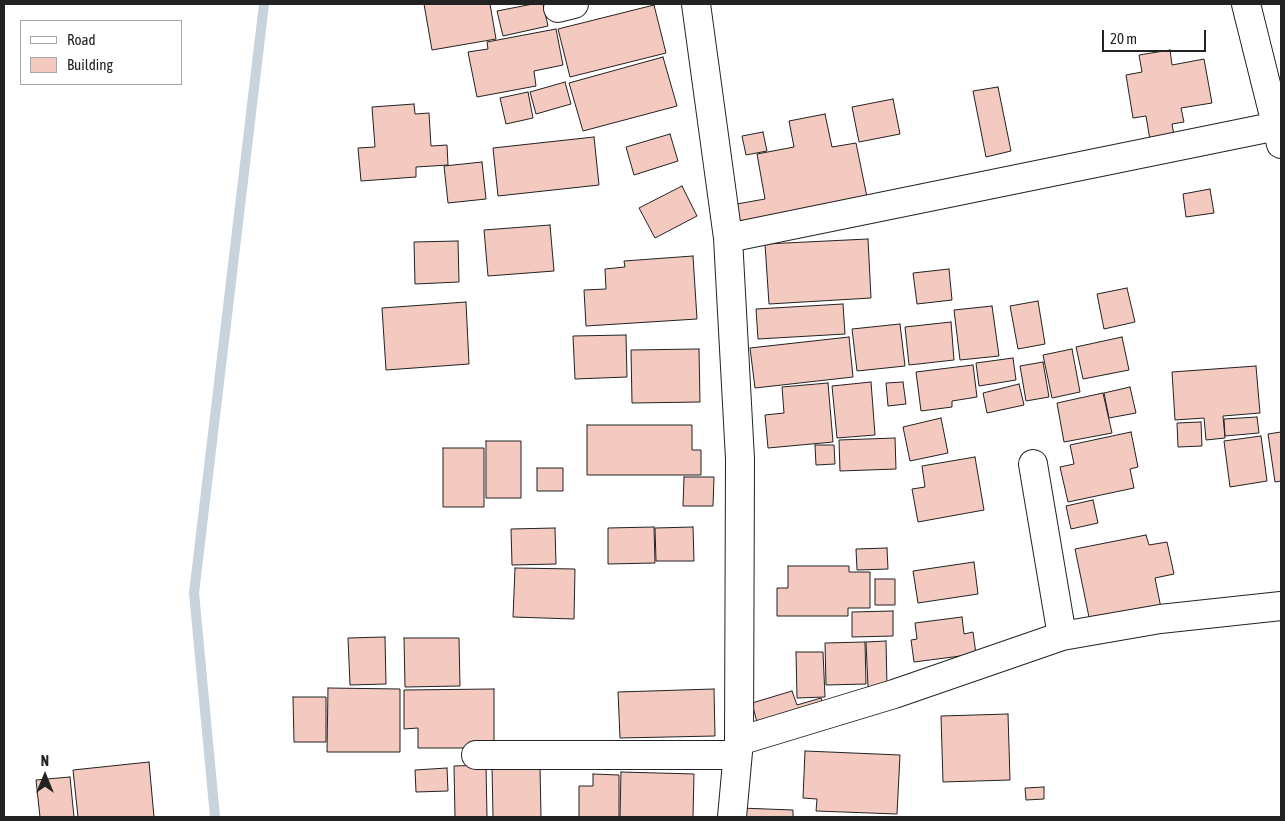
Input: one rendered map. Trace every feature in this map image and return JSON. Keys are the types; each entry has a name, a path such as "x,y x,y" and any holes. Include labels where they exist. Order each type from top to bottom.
{"street":[{"path":"696,4 728,238 740,459 738,748 732,817"},
{"path":"728,238 1279,135 1246,4"},
{"path":"1032,464 1062,636"},
{"path":"476,755 738,748 1062,636 1160,619 1281,606"}],"building":[{"path":"424,4 490,4 496,39 432,50"},
{"path":"533,4 543,4 548,26 503,36 497,11"},
{"path":"654,5 666,53 570,77 558,29"},
{"path":"556,29 563,65 534,71 536,86 477,97 468,52 488,49 487,42"},
{"path":"1170,50 1172,65 1204,59 1212,103 1181,108 1184,122 1172,124 1175,141 1151,146 1146,116 1133,118 1126,75 1142,72 1139,55"},
{"path":"663,57 677,106 583,131 569,83"},
{"path":"565,82 571,104 536,114 530,92"},
{"path":"998,87 1011,151 986,157 973,91"},
{"path":"528,92 533,118 506,124 500,98"},
{"path":"893,99 900,134 859,142 852,107"},
{"path":"414,104 415,114 429,113 431,146 447,145 448,165 416,167 416,177 361,181 358,148 375,147 372,107"},
{"path":"825,114 832,147 856,143 868,202 736,228 731,205 765,199 757,154 794,147 789,121"},
{"path":"763,132 767,151 746,155 742,136"},
{"path":"670,134 678,161 634,175 626,147"},
{"path":"594,137 599,185 498,196 493,148"},
{"path":"482,162 486,199 448,203 444,166"},
{"path":"682,186 697,216 655,238 639,208"},
{"path":"1210,189 1214,213 1186,217 1183,194"},
{"path":"550,225 554,271 488,276 484,230"},
{"path":"868,239 871,298 769,304 765,244"},
{"path":"458,241 459,282 415,284 414,242"},
{"path":"693,256 697,319 586,326 584,290 606,289 605,269 625,267 624,261"},
{"path":"949,269 952,300 917,304 913,273"},
{"path":"1127,288 1135,322 1104,329 1097,294"},
{"path":"1038,301 1045,344 1018,349 1010,306"},
{"path":"466,302 469,364 386,370 382,308"},
{"path":"843,304 845,334 758,339 756,309"},
{"path":"992,306 999,356 960,360 954,310"},
{"path":"951,322 954,360 909,365 905,327"},
{"path":"900,324 905,366 857,371 852,329"},
{"path":"626,335 627,377 575,379 573,336"},
{"path":"849,337 853,377 755,388 750,348"},
{"path":"1122,337 1129,370 1083,379 1076,347"},
{"path":"699,349 700,402 632,403 631,350"},
{"path":"1072,349 1080,392 1052,398 1043,355"},
{"path":"1013,358 1016,380 979,386 976,363"},
{"path":"1043,362 1049,397 1026,401 1020,366"},
{"path":"973,365 977,397 952,401 952,407 921,411 916,372"},
{"path":"1256,366 1260,413 1223,416 1225,438 1206,440 1204,418 1175,420 1172,372"},
{"path":"871,382 875,435 837,438 832,386"},
{"path":"903,382 906,404 888,406 886,383"},
{"path":"828,383 833,442 768,448 765,415 784,413 782,387"},
{"path":"1019,384 1024,405 987,413 983,393"},
{"path":"1130,387 1136,413 1109,418 1104,393"},
{"path":"1103,393 1112,433 1064,442 1057,403"},
{"path":"1257,417 1259,433 1225,436 1224,419"},
{"path":"941,418 948,453 910,461 903,427"},
{"path":"1201,422 1202,446 1178,447 1177,423"},
{"path":"587,425 692,425 692,450 701,450 701,475 587,475"},
{"path":"1131,432 1138,467 1130,469 1134,488 1068,502 1060,467 1074,464 1070,445"},
{"path":"1281,432 1281,481 1275,482 1268,434"},
{"path":"1261,436 1267,481 1230,487 1224,441"},
{"path":"895,438 896,469 840,471 839,440"},
{"path":"486,441 521,441 521,498 486,498"},
{"path":"815,445 834,445 835,464 816,465"},
{"path":"443,448 484,448 484,507 443,507"},
{"path":"975,457 984,510 918,522 912,489 925,487 922,466"},
{"path":"537,468 563,468 563,491 537,491"},
{"path":"684,477 714,477 713,506 683,506"},
{"path":"1093,500 1098,523 1071,529 1066,506"},
{"path":"654,527 655,563 608,564 608,528"},
{"path":"693,527 694,561 656,561 655,528"},
{"path":"555,528 556,564 512,565 511,529"},
{"path":"1146,535 1149,545 1167,542 1174,574 1155,578 1161,608 1090,622 1075,549"},
{"path":"887,548 888,569 857,570 856,549"},
{"path":"974,562 978,594 918,603 913,571"},
{"path":"788,566 849,566 849,572 870,572 870,608 848,608 848,616 777,616 777,588 788,588"},
{"path":"515,568 575,569 574,619 513,617"},
{"path":"875,579 895,579 895,605 875,605"},
{"path":"893,611 893,636 852,637 852,612"},
{"path":"962,617 964,634 973,632 976,654 914,662 911,640 917,639 915,623"},
{"path":"385,637 386,684 350,685 348,638"},
{"path":"404,638 459,638 460,686 405,687"},
{"path":"886,641 887,686 868,687 866,642"},
{"path":"865,642 866,684 826,685 825,643"},
{"path":"796,652 823,652 825,697 797,698"},
{"path":"328,688 400,689 400,752 327,752"},
{"path":"494,689 494,748 418,748 418,728 404,729 404,690"},
{"path":"714,689 715,736 620,738 618,692"},
{"path":"792,691 797,705 821,698 825,711 759,730 752,703"},
{"path":"293,697 326,697 326,742 294,742"},
{"path":"1008,714 1010,780 943,782 941,716"},
{"path":"805,751 900,755 897,814 816,811 817,799 803,798"},
{"path":"149,762 154,817 78,817 73,770"},
{"path":"486,765 487,817 455,817 454,766"},
{"path":"540,766 541,817 493,817 492,767"},
{"path":"447,768 448,791 416,792 415,770"},
{"path":"621,772 694,774 693,817 620,817"},
{"path":"593,774 619,775 619,817 579,817 579,786 593,786"},
{"path":"70,777 74,817 40,817 36,780"},
{"path":"1044,787 1044,799 1026,800 1025,788"},
{"path":"740,808 793,810 793,817 740,817"}],"waterway":[{"path":"215,817 194,593 264,4"}]}
